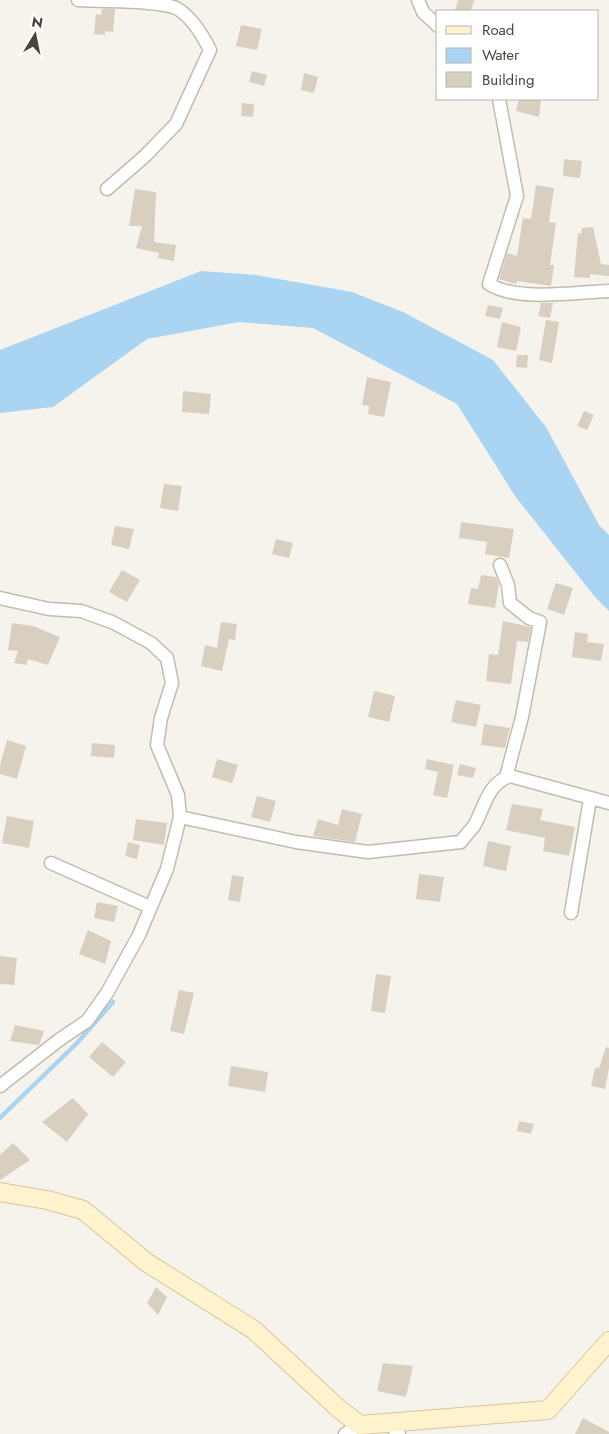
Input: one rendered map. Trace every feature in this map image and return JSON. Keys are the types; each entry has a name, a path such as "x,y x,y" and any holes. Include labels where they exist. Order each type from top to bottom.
{"main road":[{"path":"0,1192 47,1200 83,1210 146,1262 254,1330 339,1409 353,1430 394,1429 548,1410 609,1341"}],"street":[{"path":"78,0 159,3 176,8 196,27 210,50 176,124 145,156 107,189"},
{"path":"418,0 423,12 436,24"},
{"path":"499,100 516,196 488,284 495,289 518,294 609,291"},
{"path":"500,565 508,586 510,603 529,618 540,622 522,717 506,777"},
{"path":"0,598 49,609 81,611 96,616 151,643 167,658 172,683 161,718 157,745 178,795 180,817 167,869 139,935 107,993 87,1021 59,1040 0,1086"},
{"path":"180,817 296,842 368,852 461,842 474,826 487,795 500,779 510,776 609,803"},
{"path":"571,913 590,799"},
{"path":"51,863 150,908"}],"water":[{"path":"201,271 256,275 352,292 403,312 493,360 546,427 599,525 609,535 609,611 595,597 515,496 457,404 313,328 239,322 147,339 53,407 0,413 0,350"}],"building":[{"path":"458,0 474,0 471,10 455,10"},
{"path":"102,9 115,9 113,32 105,31 105,35 94,34 96,14 101,15"},
{"path":"241,25 262,29 257,50 236,46"},
{"path":"252,71 267,75 264,86 249,82"},
{"path":"304,73 318,77 314,93 301,90"},
{"path":"519,100 541,100 539,117 516,111"},
{"path":"242,103 254,104 253,117 241,116"},
{"path":"564,159 582,161 580,178 563,176"},
{"path":"536,185 554,188 549,222 556,223 550,265 554,265 551,286 517,281 516,284 499,279 507,253 517,256 523,218 531,219"},
{"path":"135,189 156,192 154,242 176,245 174,261 158,258 159,253 136,248 142,226 129,226"},
{"path":"593,227 601,264 609,265 609,276 590,274 590,278 574,277 578,233 581,234 582,228"},
{"path":"541,303 553,303 550,318 538,316"},
{"path":"488,305 503,308 500,319 485,316"},
{"path":"546,320 559,322 552,363 539,360"},
{"path":"502,322 521,327 516,351 497,347"},
{"path":"517,355 528,355 527,368 516,367"},
{"path":"367,377 391,382 384,417 368,414 369,406 362,405"},
{"path":"183,391 211,394 209,414 182,412"},
{"path":"584,411 594,415 587,430 577,426"},
{"path":"164,484 182,486 178,511 160,508"},
{"path":"461,522 514,529 509,558 485,554 487,542 459,538"},
{"path":"115,526 134,529 129,549 111,545"},
{"path":"276,539 293,543 289,558 272,554"},
{"path":"122,570 140,580 127,602 109,592"},
{"path":"481,575 496,577 499,584 495,608 468,604 471,588 478,589"},
{"path":"556,583 573,588 564,615 547,609"},
{"path":"503,621 531,627 528,642 517,641 511,684 486,681 489,654 498,655"},
{"path":"221,622 237,624 235,640 229,639 222,671 201,666 205,645 217,648"},
{"path":"12,623 33,626 60,637 48,665 28,659 27,665 14,663 18,651 8,650"},
{"path":"575,632 588,634 587,642 604,644 601,661 572,657"},
{"path":"374,691 395,696 389,722 368,717"},
{"path":"456,700 481,705 476,727 451,722"},
{"path":"484,724 510,728 505,748 481,745"},
{"path":"7,740 26,746 17,779 0,774 0,765"},
{"path":"92,743 115,745 114,758 91,756"},
{"path":"217,759 238,765 232,783 212,777"},
{"path":"427,759 454,765 447,798 433,795 438,772 425,769"},
{"path":"460,764 476,768 473,778 457,775"},
{"path":"257,796 276,801 270,822 251,817"},
{"path":"512,804 543,809 540,820 575,827 569,856 543,851 545,838 506,830"},
{"path":"342,809 362,814 355,842 313,836 318,819 338,825"},
{"path":"7,816 34,821 29,848 2,843"},
{"path":"136,819 167,823 164,845 133,840"},
{"path":"488,841 511,846 506,871 483,866"},
{"path":"128,842 140,845 137,859 125,856"},
{"path":"419,874 444,877 440,902 416,899"},
{"path":"232,875 244,877 240,902 228,900"},
{"path":"97,902 118,906 114,922 94,918"},
{"path":"88,930 111,941 105,964 79,954"},
{"path":"0,956 17,958 14,985 0,984"},
{"path":"376,974 391,976 385,1013 371,1011"},
{"path":"179,990 194,993 184,1034 170,1031"},
{"path":"15,1025 44,1031 39,1045 10,1041"},
{"path":"102,1042 126,1062 113,1077 89,1057"},
{"path":"606,1047 609,1048 609,1068 605,1089 591,1086 595,1068 599,1068"},
{"path":"231,1066 268,1072 265,1092 228,1086"},
{"path":"73,1098 88,1114 67,1142 42,1122"},
{"path":"519,1121 534,1124 531,1134 517,1131"},
{"path":"13,1143 30,1160 0,1180 0,1155"},
{"path":"156,1287 167,1297 158,1315 147,1303"},
{"path":"383,1363 413,1366 406,1397 377,1391"},
{"path":"583,1418 609,1432 609,1434 575,1434"}],"waterway":[{"path":"0,1118 77,1043 113,1002"}]}
